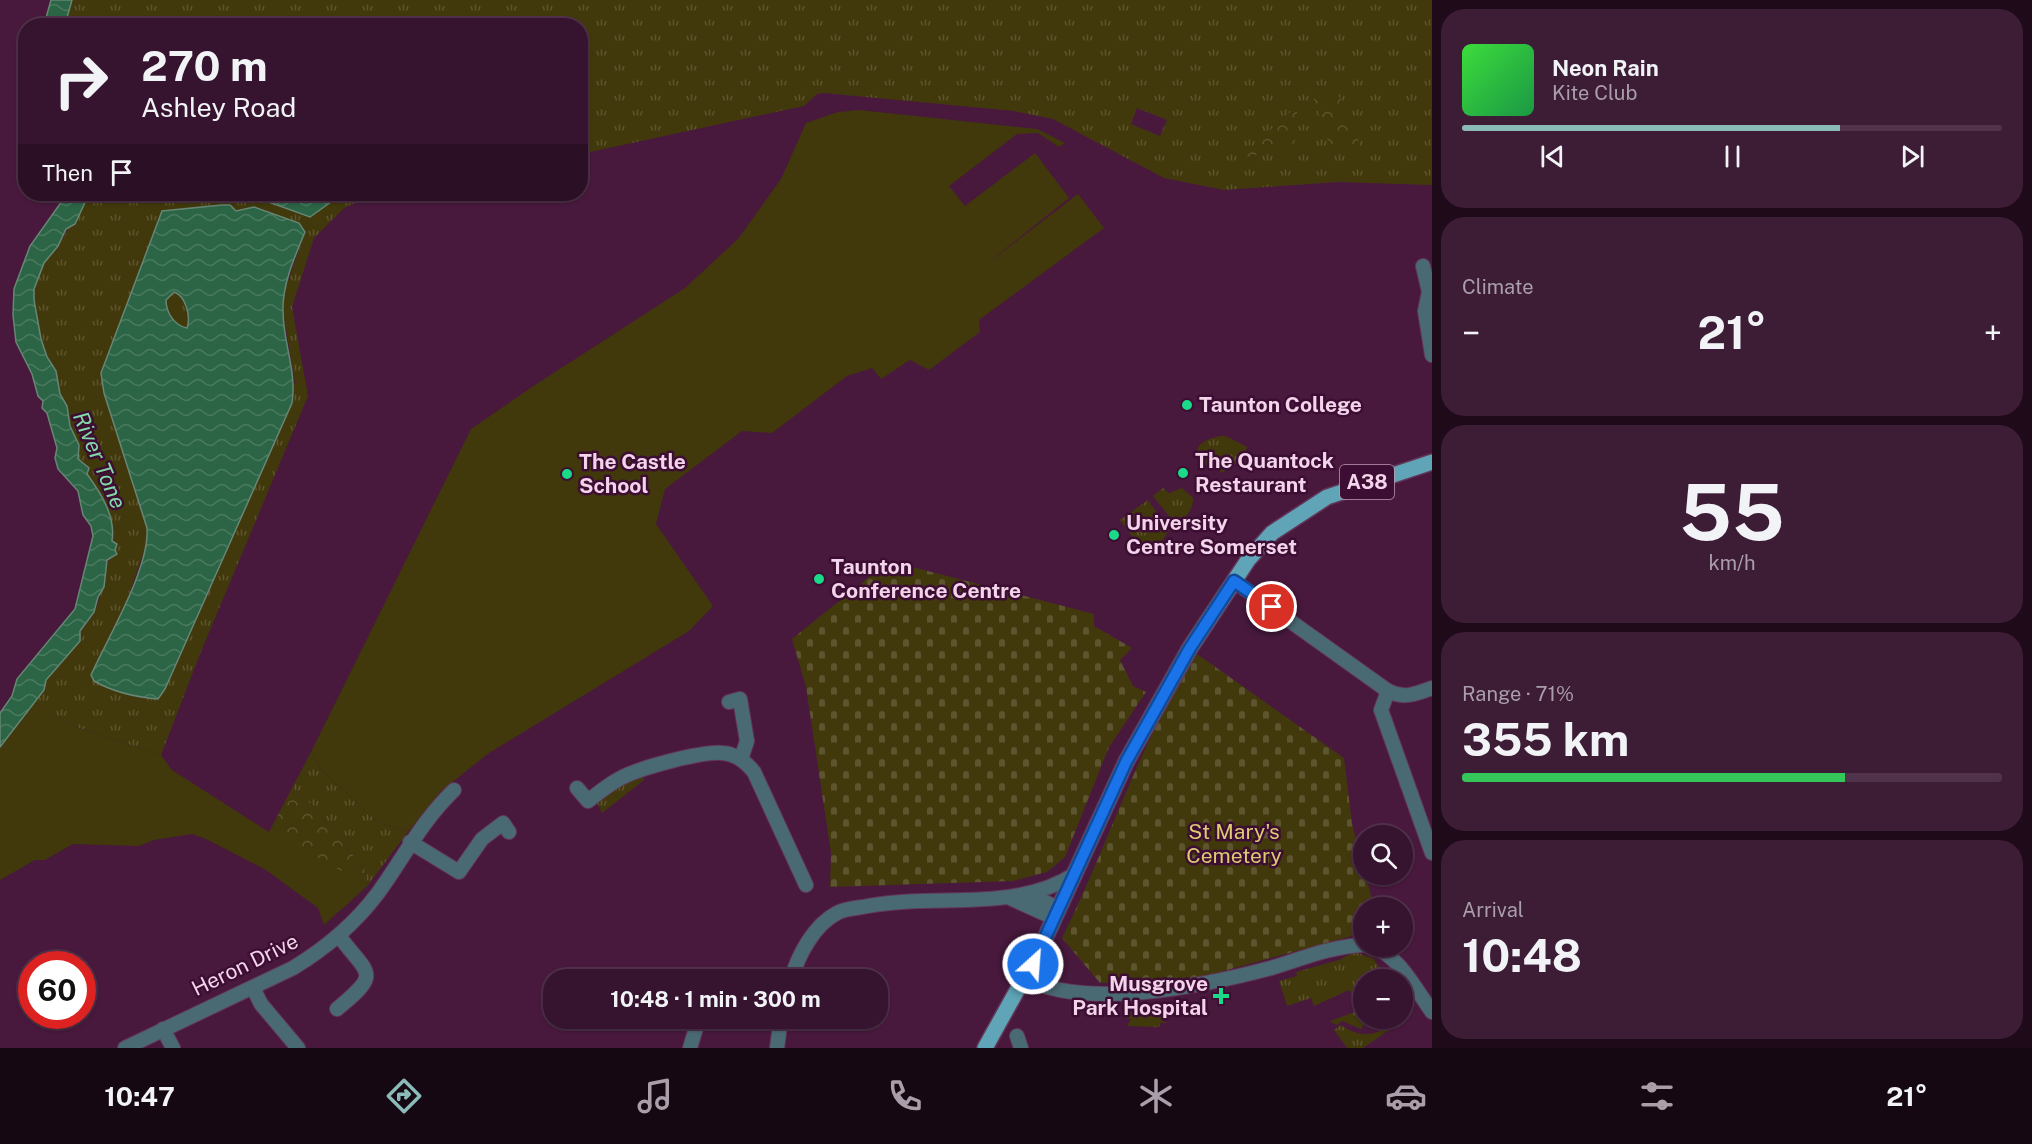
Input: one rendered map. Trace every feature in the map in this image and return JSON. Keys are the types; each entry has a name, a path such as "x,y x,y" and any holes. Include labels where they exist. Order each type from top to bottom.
{"main road":[{"name":"A38","path":"985,1048 1025,978 1057,914 1126,762 1190,648 1248,560 1272,533 1305,508 1342,491 1432,462"}],"street":[{"path":"1423,266 1429,292 1425,311 1432,355"},
{"path":"1234,581 1388,691 1396,695 1411,696 1432,688"},
{"path":"1388,691 1381,710 1432,853"},
{"path":"729,702 740,699 747,741 741,759"},
{"path":"577,788 591,804 620,778 647,768 702,755 724,753 741,759 754,772 806,885"},
{"name":"Heron Drive","path":"125,1048 292,968 339,936 378,893 410,842 435,808 454,790"},
{"path":"410,842 456,877 482,839 503,823"},
{"path":"796,969 810,939 838,912 883,903 1029,894 1059,884 1075,874"},
{"path":"1029,894 1057,914"},
{"path":"1008,897 1057,914"},
{"path":"337,1009 363,988 366,978 363,964 339,936"},
{"path":"1025,978 1042,988 1078,994 1162,989 1230,979 1328,951 1353,947"},
{"path":"1390,957 1432,1012"},
{"path":"253,988 261,1004 298,1048"},
{"path":"163,1029 174,1048"},
{"path":"690,1048 696,1029"},
{"path":"777,1048 780,1029"}],"green space":[{"path":"72,0 1432,0 1432,185 1337,182 1224,190 1164,178 1053,119 1014,111 824,93 817,94 804,106 588,152 588,18 67,18","holes":["1137,108 1167,120 1160,136 1131,124"]},
{"path":"1319,90 1335,90 1348,112 1361,150 1331,150 1313,97"},
{"path":"1297,106 1297,136 1291,149 1239,158"},
{"name":"The Castle School","path":"859,110 1037,129 1065,143 1059,147 1038,133 1017,134 949,186 965,206 1035,153 1069,198 984,266 1078,194 1104,228 979,320 980,332 929,370 910,360 881,379 872,368 847,376 772,433 742,431 665,489 656,524 713,606 689,631 489,753 441,791 408,832 379,823 322,771 311,752 471,429 685,288 738,239 781,179 806,123 838,112"},
{"path":"85,201 360,201 344,208 314,238 292,307 308,396 200,654 161,755 79,728 34,703 44,690 46,680 80,641 83,628 98,605 107,565 114,550 108,510 99,490 87,474 89,468 78,459 79,445 70,426 67,406 60,394 56,371 47,357 41,339 34,289 44,263 58,246","holes":["222,205 305,232 284,293 283,312 295,383 139,698 94,681 93,670 125,606 148,540 162,211"]},
{"path":"174,292 182,298 186,307 187,328 175,322 168,310 166,300"},
{"path":"1226,436 1247,447 1245,456 1222,473 1216,468 1208,467 1196,453 1202,443"},
{"path":"1163,488 1169,493 1182,488 1193,498 1188,513 1176,525 1153,496"},
{"path":"1148,500 1169,530 1157,549 1143,551 1120,520"},
{"path":"889,561 1094,614 1094,626 1132,648 1120,660 1133,686 1146,692 1109,747 1065,857 1047,872 1013,881 830,887 831,853 806,687 792,639"},
{"name":"St Mary's Cemetery","path":"1197,654 1344,758 1353,828 1353,885 1368,885 1371,897 1353,897 1353,936 1209,975 1180,980 1100,983 1062,938 1141,758 1176,688"},
{"path":"34,703 79,728 161,755 172,770 269,832 368,885 324,925 318,908 266,870 192,834 154,840 139,846 73,844 45,860 35,860 0,880 0,747"},
{"path":"311,752 322,771 379,823 408,832 368,885 365,870 312,805 292,788"},
{"path":"644,773 644,780 602,813 597,803 600,798"},
{"path":"292,788 312,805 365,870 368,885 342,909 269,832"},
{"path":"1353,953 1353,957 1373,958 1380,969 1353,969 1353,992 1351,993 1349,990 1314,1006 1311,998 1287,1006 1279,981 1297,976 1296,972 1339,960"},
{"path":"1127,1012 1168,1013 1168,1016 1163,1016 1162,1021 1168,1023 1160,1023 1159,1027 1127,1026 1131,1019 1127,1019"},
{"path":"1353,1013 1353,1026 1342,1021 1336,1025 1330,1021"},
{"path":"1341,1025 1362,1034 1391,1029 1363,1048 1347,1048 1334,1030"}],"water":[{"path":"51,0 72,0 67,18 46,18"},
{"path":"62,201 86,201 75,224 66,229 58,246 44,263 34,289 34,300 41,339 47,357 56,371 60,394 67,406 70,426 79,445 78,459 89,468 87,474 110,514 112,541 117,544 115,550 117,554 107,560 104,587 98,597 94,612 80,631 80,641 46,680 44,690 0,747 0,713 12,696 17,679 75,609 93,536 91,526 83,515 78,491 58,469 55,458 57,448 47,413 42,408 43,401 38,396 32,374 16,342 13,315 14,289 30,246"},
{"path":"266,201 332,201 310,217"},
{"path":"222,205 230,205 236,211 254,207 299,223 305,232 290,271 283,301 293,380 292,403 165,689 158,699 117,691 94,681 91,675 135,582 146,544 147,528 104,393 101,373 162,211","holes":["174,292 178,294 186,307 187,328 175,322 168,310 166,300"]}],"place":[{"name":"Taunton College","path":"1187,405"},
{"name":"The Quantock Restaurant","path":"1183,473"},
{"name":"The Castle School","path":"567,474"},
{"name":"University Centre Somerset","path":"1114,535"},
{"name":"Taunton Conference Centre","path":"819,579"},
{"name":"Musgrove Park Hospital","path":"1221,996"}],"route":[{"path":"1033,964 1126,762 1190,648 1220,601 1234,581 1272,607"}],"water label":[{"name":"River Tone","path":"100,460"}]}
